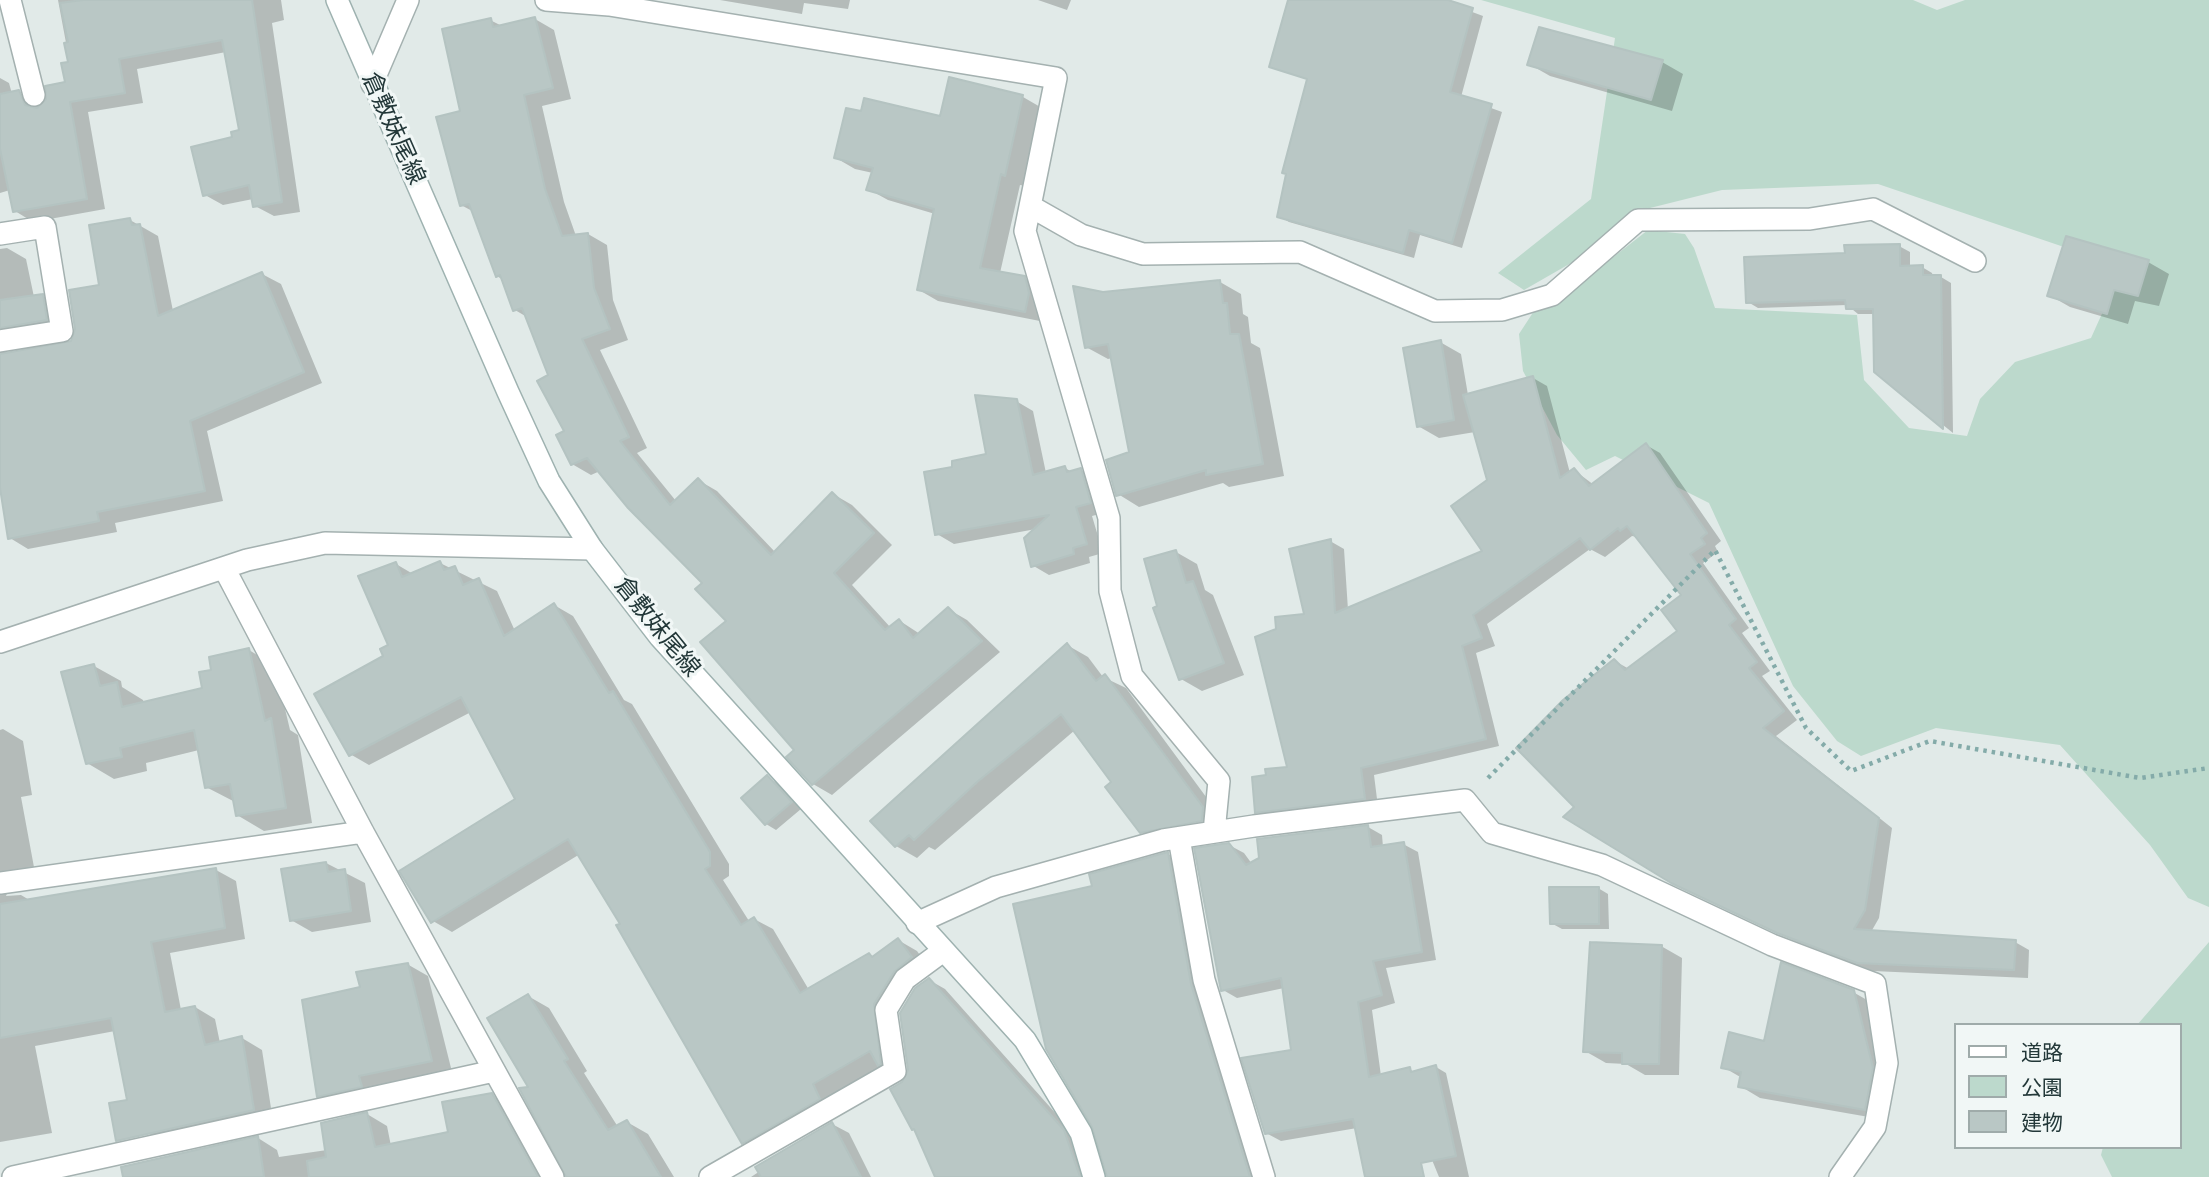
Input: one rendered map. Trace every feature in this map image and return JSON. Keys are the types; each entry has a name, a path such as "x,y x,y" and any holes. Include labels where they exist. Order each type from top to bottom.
{"street":[{"path":"10,0 34,95"},
{"name":"倉敷妹尾線","path":"337,0 549,481 592,549 660,637 1025,1040 1081,1133 1094,1177"},
{"path":"372,84 408,0"},
{"path":"546,0 609,5 1056,78 1025,231 1110,518 1110,591 1132,676 1219,782 1214,832"},
{"path":"1030,206 1080,235 1143,254 1300,252 1435,311 1502,310 1552,295 1638,220 1796,219 1873,209 1975,261"},
{"path":"0,234 45,227 62,331 0,341"},
{"path":"0,642 224,568 325,543 592,549"},
{"path":"224,568 363,832 553,1177"},
{"path":"917,923 996,887 1179,838 1465,800 1492,833 1602,866 1772,946 1875,984 1887,1063 1875,1127 1840,1177"},
{"path":"0,883 363,832"},
{"path":"1179,838 1204,980 1264,1177"},
{"path":"710,1177 895,1071 886,1010 905,979 943,951"},
{"path":"13,1177 494,1071"}],"path":[{"path":"1465,800 1715,550 1806,729 1851,771 1930,741 2140,778 2209,768"}],"green space":[{"path":"1481,0 1913,0 1937,10 1965,0 2209,0 2209,907 2188,898 2150,845 2060,745 1936,728 1861,756 1837,741 1793,686 1709,503 1615,456 1586,470 1557,435 1523,371 1519,334 1534,311 1598,269 1648,230 1685,234 1694,248 1715,308 1857,315 1864,380 1909,428 1967,436 1980,399 2015,362 2091,338 2123,267 1878,184 1722,190 1634,212 1578,259 1524,290 1498,273 1591,199 1615,38"},
{"path":"2209,942 2209,1177 2112,1177 2101,1155 2102,1149 2181,1149 2181,1023 2139,1023"}],"building":[{"path":"83,0 252,0 282,202 253,207 249,185 203,196 191,147 232,137 231,132 239,130 222,40 119,59 125,93 70,102 87,199 13,212 0,149 0,94 19,90 25,105 37,108 46,99 45,86 65,82 61,63 68,62 64,43 68,42 60,3"},
{"path":"1288,0 1448,0 1473,8 1450,92 1492,104 1452,243 1409,230 1403,253 1277,217 1286,174 1282,173 1307,79 1269,67"},
{"path":"535,17 553,88 524,95 545,189 562,236 588,233 594,288 610,329 582,339 629,437 620,441 670,505 698,478 771,555 832,492 874,533 834,573 885,630 899,619 913,638 948,607 982,641 812,785 786,757 794,750 700,642 726,621 695,589 702,583 628,508 587,458 571,465 556,435 564,431 537,381 548,375 522,308 513,311 500,275 496,277 469,204 460,206 436,117 460,111 442,29 491,18 493,27"},
{"path":"1539,27 1663,60 1651,100 1527,65"},
{"path":"949,77 1023,95 1005,176 1001,174 980,268 1025,276 1029,293 1025,312 917,290 934,209 866,190 873,168 834,158 846,108 861,111 864,98 940,116"},
{"path":"130,218 132,225 140,224 158,316 262,272 304,372 190,421 205,491 97,512 99,521 8,539 0,488 0,354 71,341 75,329 69,290 99,285 89,225"},
{"path":"2066,236 2149,260 2138,296 2114,290 2107,314 2047,296"},
{"path":"1900,244 1900,266 1923,265 1923,275 1941,275 1943,429 1874,372 1873,309 1846,309 1845,300 1746,303 1744,257 1845,253 1844,245"},
{"path":"1220,280 1223,303 1227,303 1230,334 1239,334 1263,464 1206,475 1206,470 1116,496 1106,460 1129,452 1108,344 1085,348 1073,286 1103,292"},
{"path":"43,294 47,320 0,328 0,300"},
{"path":"1441,340 1454,420 1417,427 1403,348"},
{"path":"1533,376 1560,478 1574,468 1589,486 1646,443 1707,533 1701,538 1705,544 1690,554 1736,619 1729,625 1757,662 1749,668 1784,711 1763,728 1879,818 1865,910 1854,929 2016,940 2014,970 1857,963 1777,933 1671,883 1563,817 1574,807 1516,748 1563,700 1614,659 1625,670 1677,631 1661,610 1681,595 1627,526 1620,531 1618,528 1590,550 1580,538 1473,615 1482,638 1462,646 1486,739 1361,768 1365,799 1255,813 1252,777 1266,775 1265,769 1287,767 1255,637 1276,629 1275,617 1304,614 1289,549 1331,539 1335,613 1482,551 1451,506 1487,480 1463,395"},
{"path":"975,395 1017,399 1033,475 1065,466 1067,472 1081,468 1091,503 1076,507 1087,544 1073,548 1074,554 1031,567 1024,538 1049,515 935,535 924,472 952,467 952,461 986,454"},
{"path":"1176,550 1186,583 1193,581 1224,663 1179,680 1153,608 1157,606 1144,559"},
{"path":"440,561 444,570 455,566 463,585 479,578 504,636 554,603 609,693 613,691 710,852 710,866 705,869 741,925 754,917 800,993 869,953 872,957 898,938 912,957 894,972 874,1004 881,1064 878,1066 870,1051 813,1084 820,1099 742,1144 616,925 620,924 568,839 431,923 399,871 515,799 461,697 349,756 314,694 383,656 380,649 388,645 358,576 396,562 402,577"},
{"path":"1067,643 1096,681 1105,674 1203,807 1202,821 1140,833 1105,787 1111,782 1061,714 977,782 914,840 909,835 895,847 870,821"},
{"path":"249,648 265,721 271,718 286,808 236,816 230,784 205,788 194,730 120,748 122,757 86,764 61,672 94,664 100,686 117,682 122,707 202,688 199,672 211,670 209,657"},
{"path":"767,775 792,802 765,825 741,798"},
{"path":"1368,825 1371,847 1404,842 1422,952 1373,961 1382,995 1358,1002 1369,1077 1410,1067 1411,1072 1436,1065 1456,1156 1421,1163 1424,1177 1365,1177 1353,1119 1265,1134 1241,1058 1291,1050 1281,978 1221,991 1194,848 1229,843 1246,865 1259,858 1257,839"},
{"path":"1168,852 1191,984 1250,1177 1107,1177 1092,1127 1046,1049 1013,904 1092,886 1089,874"},
{"path":"326,862 328,872 345,869 351,911 290,921 281,869"},
{"path":"216,868 225,928 151,942 165,1012 195,1006 205,1045 242,1036 254,1110 116,1141 109,1103 127,1100 111,1018 0,1038 0,904"},
{"path":"1549,887 1599,887 1599,924 1550,924"},
{"path":"1590,942 1662,945 1659,1064 1622,1064 1622,1053 1583,1052"},
{"path":"1781,962 1854,990 1873,1068 1865,1110 1738,1087 1741,1072 1721,1068 1729,1032 1764,1041"},
{"path":"408,963 432,1061 359,1076 362,1087 317,1097 302,1000 360,987 356,972"},
{"path":"929,978 1064,1130 1080,1177 935,1177 914,1129 912,1130 890,1089 902,1082 908,1070 900,1013 915,988"},
{"path":"528,994 568,1059 564,1061 608,1130 627,1120 661,1177 566,1177 519,1088 528,1087 487,1018"},
{"path":"492,1093 538,1177 309,1177 307,1161 326,1157 321,1123 367,1112 375,1147 448,1132 442,1102"},
{"path":"832,1122 861,1177 761,1177 755,1167"},
{"path":"258,1136 264,1177 123,1177 121,1167"}]}
